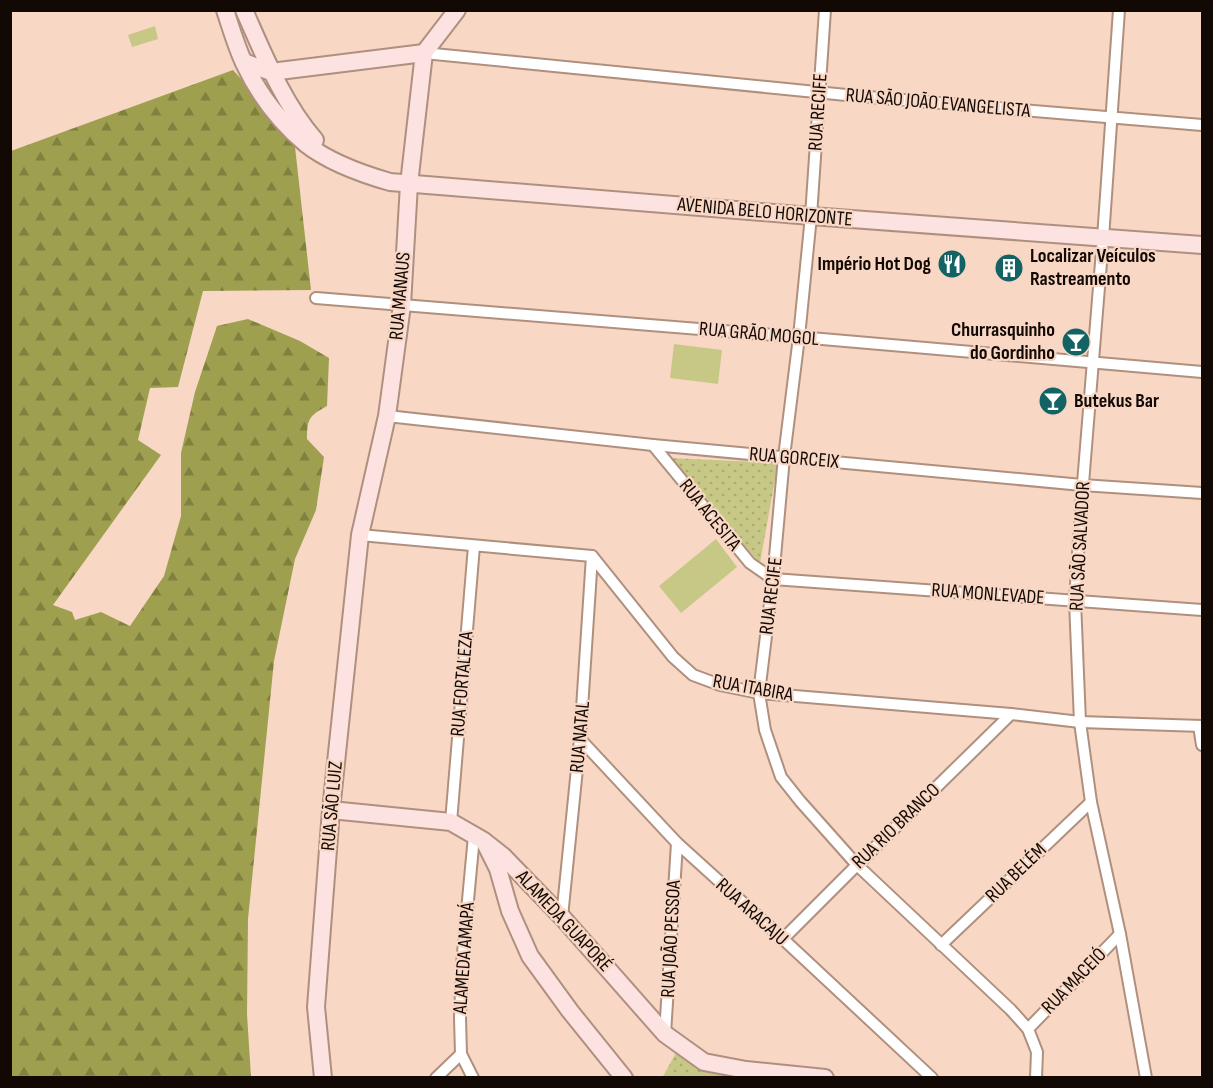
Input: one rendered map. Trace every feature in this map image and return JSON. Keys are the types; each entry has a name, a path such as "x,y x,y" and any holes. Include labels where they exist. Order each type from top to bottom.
{"street":[{"name":"AVENIDA BELO HORIZONTE","path":"225,10 244,62 258,89 281,119 307,144 331,159 364,175 390,182 1203,245"},
{"name":"AVENIDA BELO HORIZONTE","path":"244,10 271,72 305,129 331,159"},
{"path":"244,62 271,72 424,54 457,10"},
{"name":"RUA RECIFE","path":"825,10 800,337 784,457 773,579 759,693 765,730 781,777 800,801 857,864 1011,1010 1028,1029 1037,1052 1036,1077"},
{"name":"RUA SÃO SALVADOR","path":"1119,10 1075,601 1080,722 1091,802 1120,934 1146,1077"},
{"name":"RUA SÃO JOÃO EVANGELISTA","path":"424,54 819,92 1203,125"},
{"name":"RUA MANAUS","path":"360,535 387,416 402,305 409,184 424,54"},
{"name":"RUA GRÃO MOGOL","path":"316,298 1203,372"},
{"name":"RUA GORCEIX","path":"387,416 653,445 1082,485 1203,493"},
{"name":"RUA ACESITA","path":"653,445 750,563 773,579"},
{"path":"360,535 592,556"},
{"name":"RUA SÃO LUIZ","path":"323,1077 316,1007 331,810 360,535"},
{"name":"RUA FORTALEZA","path":"451,822 474,546"},
{"name":"RUA ITABIRA","path":"592,556 673,657 693,675 720,685 759,693 1080,722 1201,726"},
{"name":"RUA NATAL","path":"562,917 580,739 592,556"},
{"name":"RUA MONLEVADE","path":"773,579 1203,610"},
{"name":"RUA RIO BRANCO","path":"783,939 1011,714"},
{"path":"1201,726 1203,745"},
{"name":"RUA ARACAJU","path":"580,739 677,843 932,1077"},
{"name":"RUA BELÉM","path":"941,945 1091,802"},
{"path":"331,810 451,822"},
{"name":"ALAMEDA GUAPORÉ","path":"451,822 503,856 562,917 665,1034 704,1062 747,1074 825,1077"},
{"path":"479,839 498,869 510,911 530,956 570,1011 624,1077"},
{"name":"ALAMEDA AMAPÁ","path":"473,1077 461,1054 460,1018 462,964 479,839"},
{"name":"RUA JOÃO PESSOA","path":"665,1034 677,843"},
{"name":"RUA MACEIÓ","path":"1028,1029 1120,934"},
{"path":"436,1077 461,1054"}],"green space":[{"path":"155,26 158,39 132,47 128,35"},
{"path":"233,70 294,138 311,290 203,291 178,387 150,388 138,440 161,455 53,605 72,612 75,620 101,612 130,626 164,576 181,516 181,453 195,392 217,326 248,319 300,341 329,358 327,406 310,419 307,432 307,439 324,457 316,510 295,559 274,661 248,919 247,1014 251,1077 11,1078 11,151"},
{"path":"674,344 722,350 718,384 670,378"},
{"path":"668,458 778,463 760,563"},
{"path":"716,539 737,567 681,613 659,586"},
{"path":"676,1053 691,1061 743,1078 662,1078"}],"place":[{"name":"Império Hot Dog","path":"952,264"},
{"name":"Localizar Veículos Rastreamento","path":"1009,268"},
{"name":"Churrasquinho do Gordinho","path":"1076,342"},
{"name":"Butekus Bar","path":"1053,401"}]}
